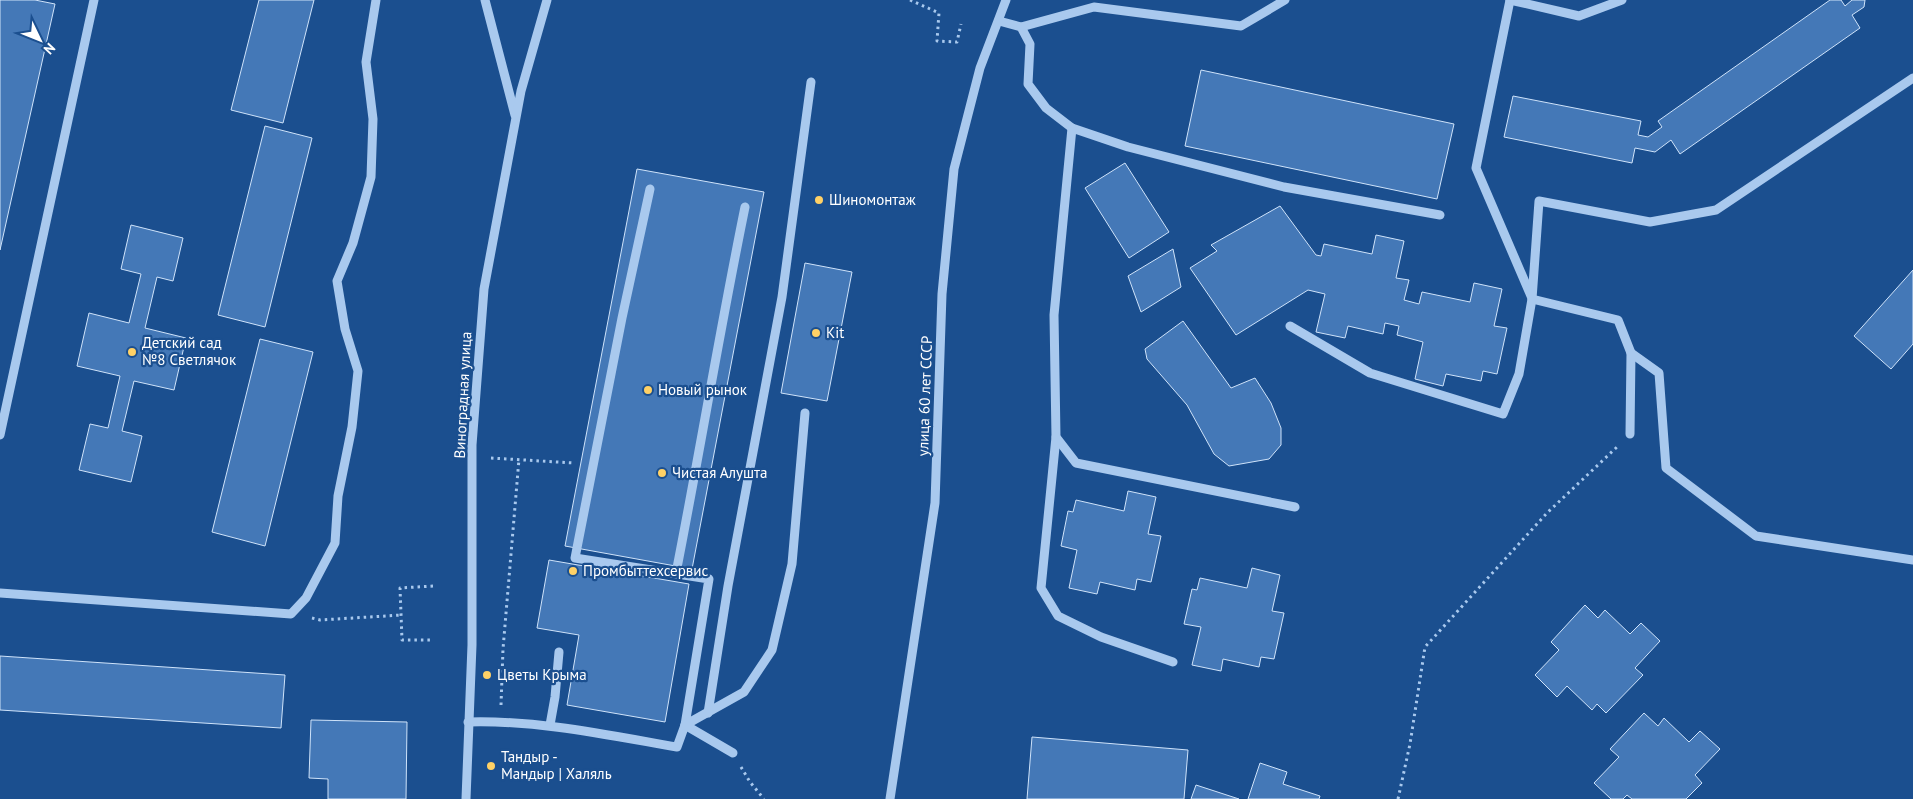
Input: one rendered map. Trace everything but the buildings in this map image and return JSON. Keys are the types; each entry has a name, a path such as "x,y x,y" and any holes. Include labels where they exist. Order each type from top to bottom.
{"street":[{"path":"0,434 94,0"},
{"path":"0,593 291,614 306,598 335,543 338,496 352,427 358,371 345,329 338,281 353,243 371,177 373,119 366,62 376,0"},
{"path":"485,0 516,118"},
{"name":"Виноградная улица","path":"466,799 472,608 473,457 484,289 521,91 546,0"},
{"name":"улица 60 лет СССР","path":"890,799 935,503 942,294 954,169 980,68 1006,0"},
{"path":"998,21 1021,26 1094,7 1241,26 1286,0"},
{"path":"1532,299 1476,168 1510,0 1579,16 1622,0"},
{"path":"1021,26 1030,44 1028,84 1046,108 1072,128 1128,147 1284,187 1440,215"},
{"path":"1290,326 1370,373 1503,414 1519,374 1532,299 1539,201 1650,222 1716,210 1913,78"},
{"path":"708,713 728,586 782,297 811,82"},
{"path":"1072,128 1054,316 1056,437 1041,588 1058,616 1101,637 1172,662"},
{"path":"468,722 500,721 550,725 677,747 685,726 709,579 575,558 618,337 650,189"},
{"path":"676,573 698,460 722,317 745,207"},
{"path":"1532,299 1618,320 1631,353 1630,434"},
{"path":"1631,353 1659,373 1666,468 1756,536 1913,560"},
{"path":"685,726 744,692 772,650 792,564 805,413"},
{"path":"1056,437 1076,464 1295,507"},
{"path":"550,725 559,652"},
{"path":"685,726 734,753"}],"path":[{"path":"910,0 939,13 937,41 956,42 961,24"},
{"path":"1398,799 1410,744 1425,647 1547,513 1630,434"},
{"path":"473,457 559,461"},
{"path":"500,721 503,649 519,459"},
{"path":"433,586 400,588 402,640 433,640"},
{"path":"291,614 320,620 402,615"},
{"path":"734,753 750,782 764,799"}],"place":[{"name":"Шиномонтаж","path":"819,200"},
{"name":"Kit","path":"816,333"},
{"name":"Детский сад №8 Светлячок","path":"132,352"},
{"name":"Новый рынок","path":"648,390"},
{"name":"Чистая Алушта","path":"662,473"},
{"name":"Промбыттехсервис","path":"573,571"},
{"name":"Цветы Крыма","path":"487,675"},
{"name":"Тандыр - Мандыр | Халяль","path":"491,766"}]}
